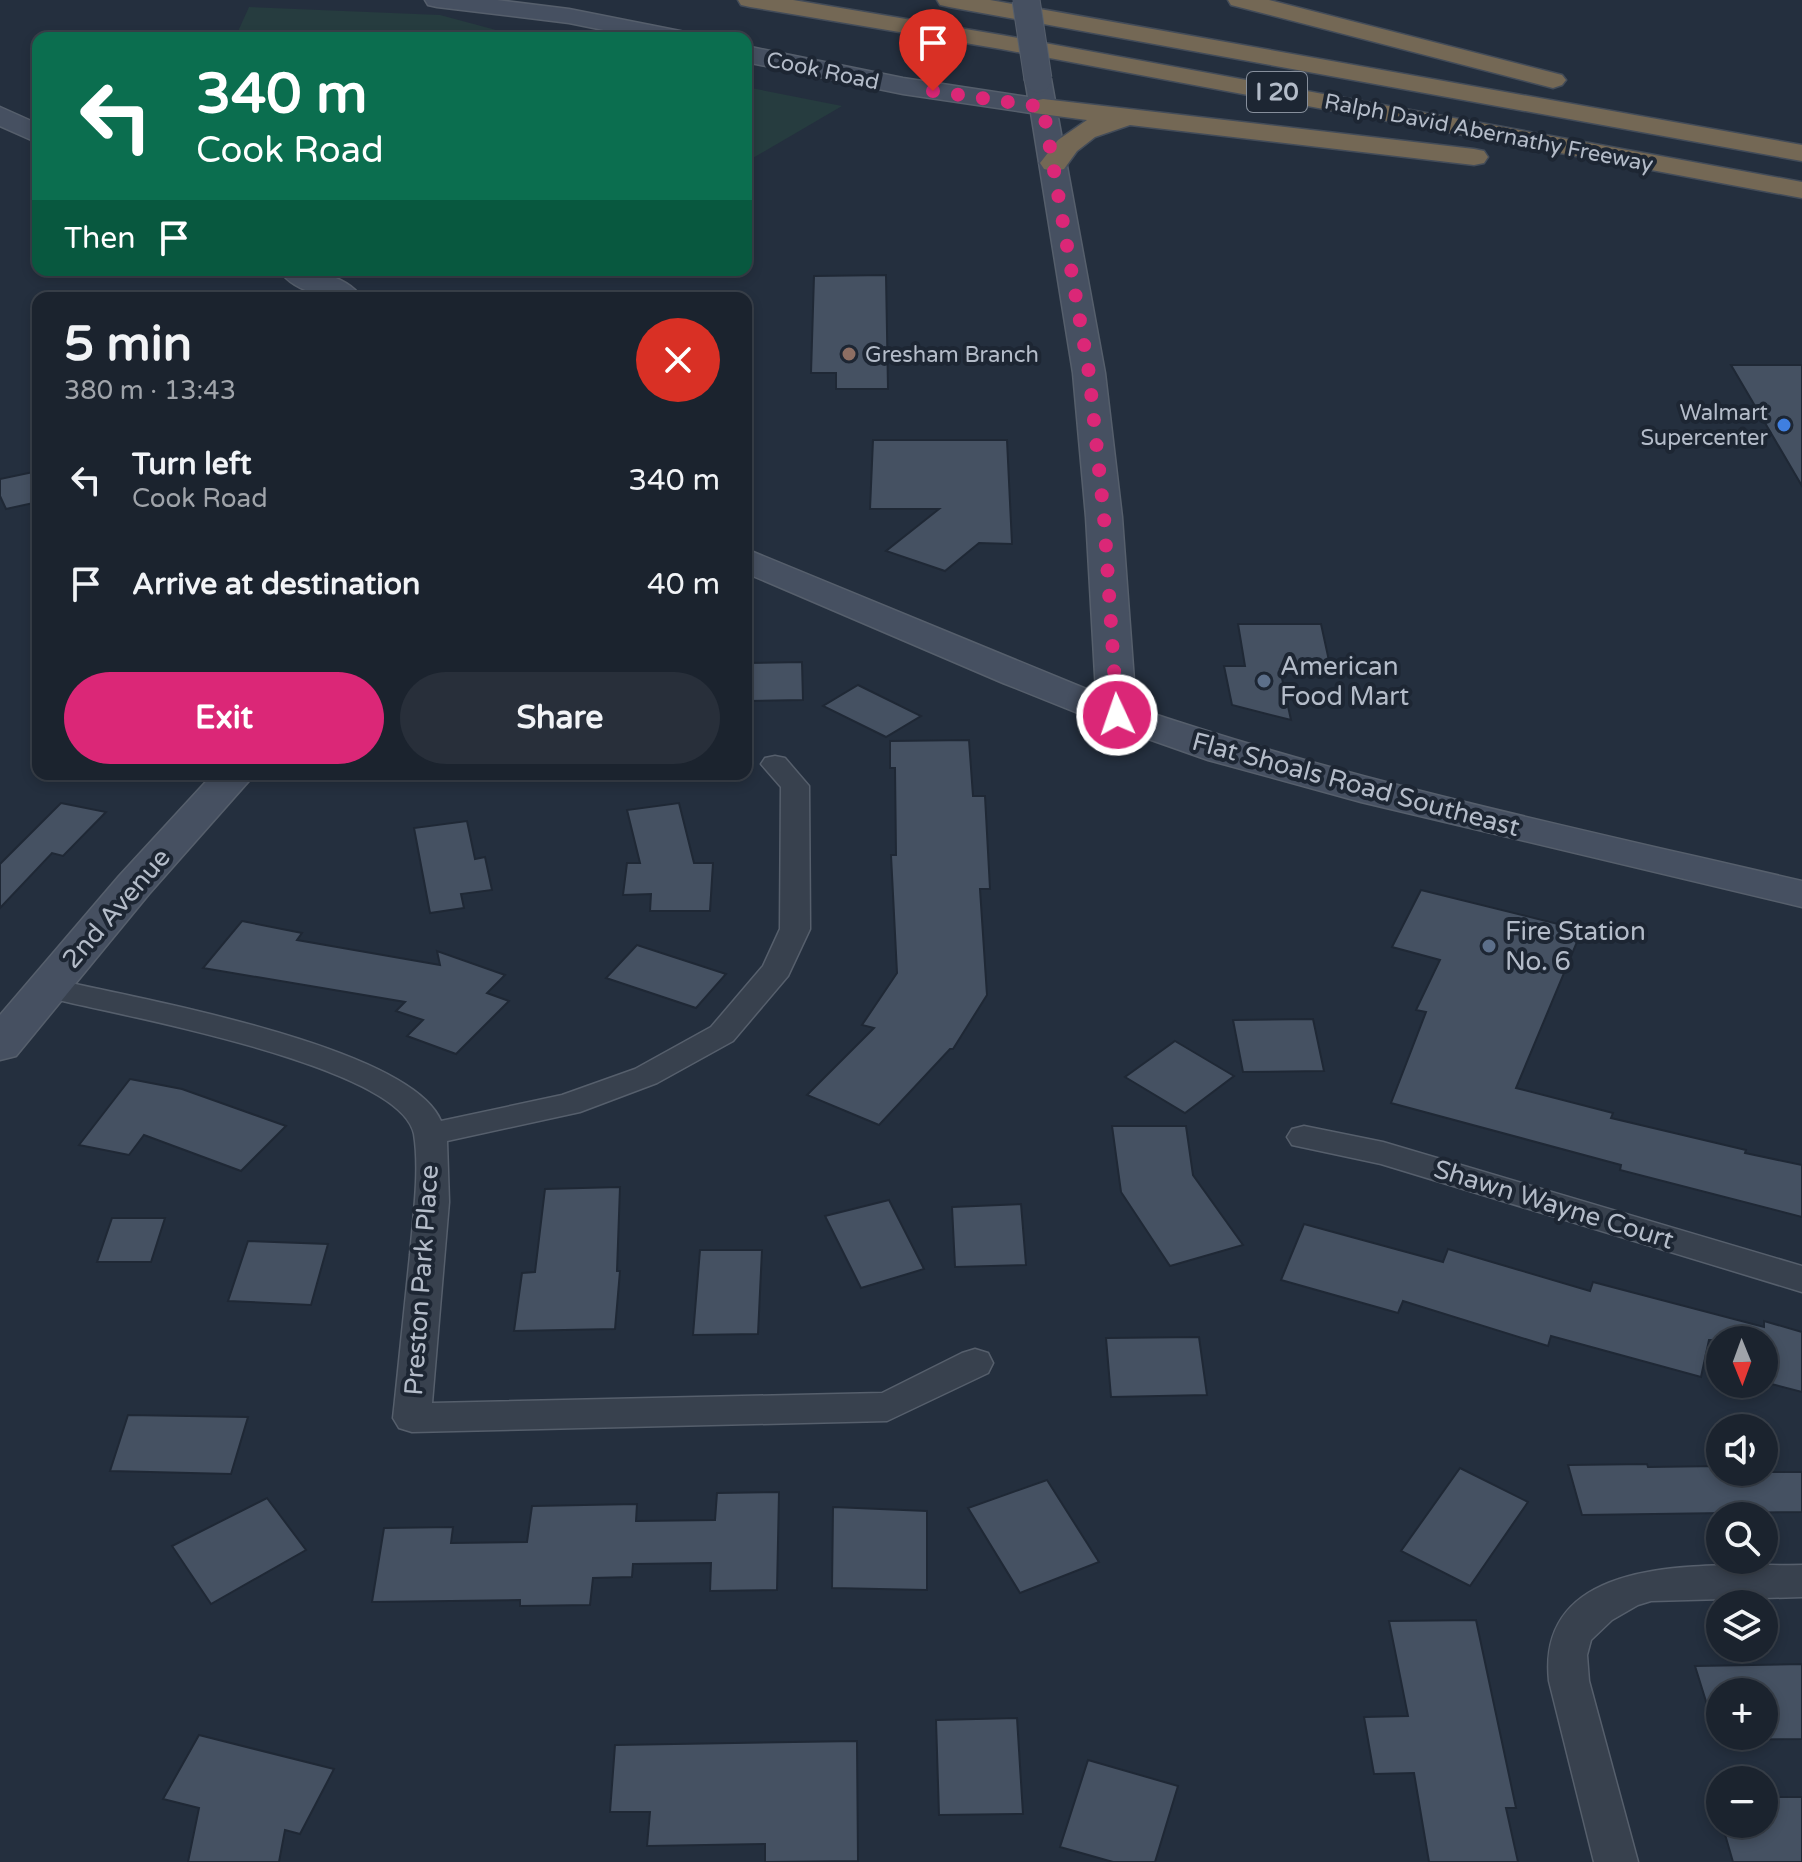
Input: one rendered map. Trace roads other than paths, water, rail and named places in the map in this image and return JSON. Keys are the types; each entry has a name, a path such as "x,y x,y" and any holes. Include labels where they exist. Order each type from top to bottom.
{"highway":[{"name":"Ralph David Abernathy Freeway","path":"750,0 1001,42 1802,190"},
{"name":"Ralph David Abernathy Freeway","path":"949,0 1802,153"},
{"path":"1240,0 1579,86"},
{"path":"1041,93 1144,117 1570,170 1802,211"},
{"path":"1624,96 1802,132"},
{"path":"1054,163 1064,149 1095,125 1116,119 1144,117"}],"street":[{"path":"437,0 569,16 650,32"},
{"path":"1026,0 1089,373 1104,517 1117,715"},
{"name":"Cook Road","path":"752,55 903,86 1041,93"},
{"path":"0,115 32,132"},
{"path":"305,276 336,292"},
{"name":"Flat Shoals Road Southeast","path":"752,563 1017,675 1117,715 1222,751 1361,790 1802,894"},
{"path":"1017,675 1053,674 1075,668 1096,658 1112,639"},
{"path":"430,1134 569,1104 646,1076 722,1034 777,969 795,929 795,786 775,764"},
{"name":"2nd Avenue","path":"0,1045 134,885 230,780"},
{"name":"Preston Park Place","path":"48,988 289,1045 371,1076 420,1109 430,1134 432,1202 412,1418 887,1407 975,1363"},
{"name":"Shawn Wayne Court","path":"1304,1137 1383,1153 1802,1279"},
{"path":"1616,1862 1569,1681 1567,1651 1582,1623 1600,1604 1630,1590 1651,1585 1802,1581"}],"place":[{"name":"Gresham Branch","path":"849,354"},
{"name":"Walmart Supercenter","path":"1784,425"},
{"name":"American Food Mart","path":"1264,681"},
{"name":"Fire Station No. 6","path":"1489,946"}]}
